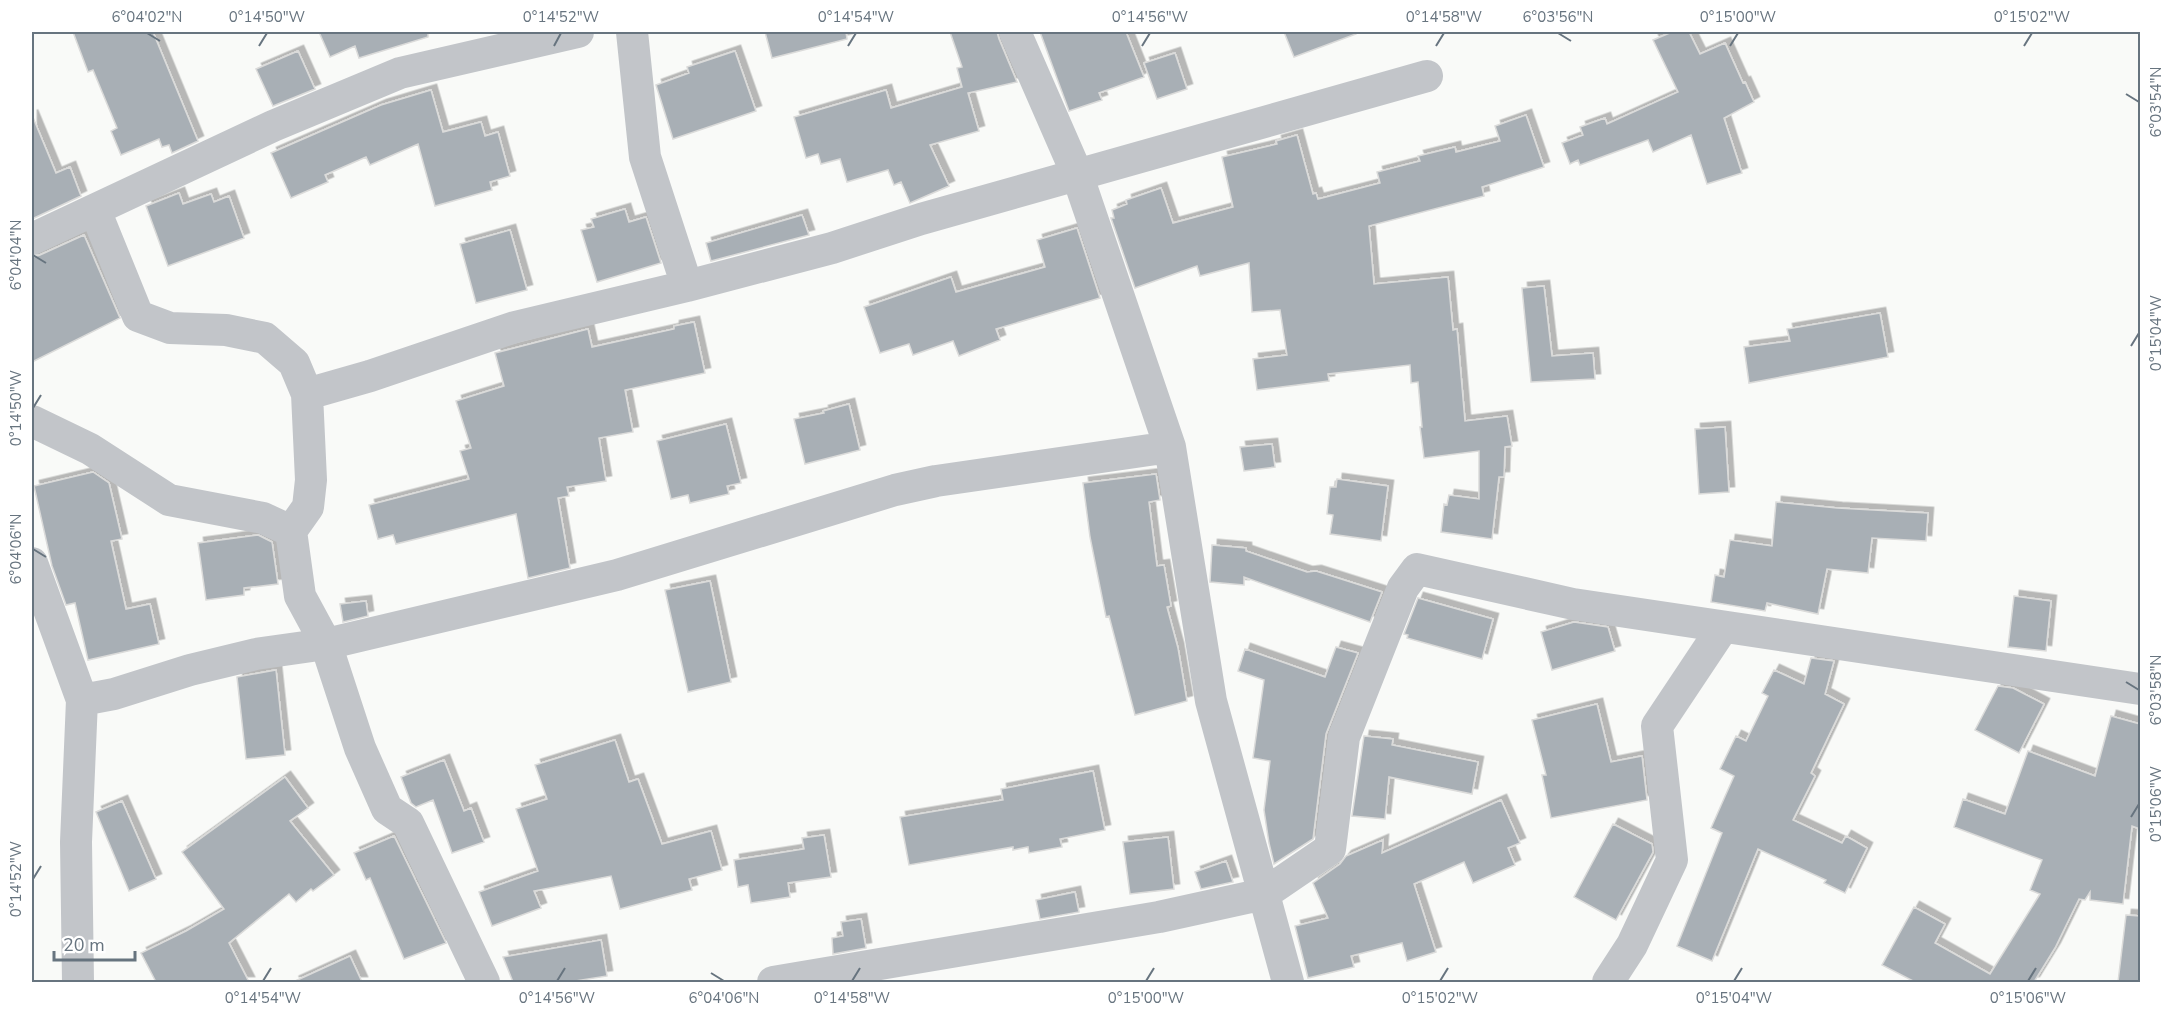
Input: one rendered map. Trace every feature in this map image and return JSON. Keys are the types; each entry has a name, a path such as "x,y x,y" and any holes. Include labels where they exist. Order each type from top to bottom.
{"street":[{"path":"32,239 273,126 400,73 578,32"},
{"path":"632,32 645,157 687,286"},
{"path":"1015,32 1077,174 1170,447 1211,701 1288,982"},
{"path":"307,394 370,376 515,327 687,286 832,248 921,219 1427,76"},
{"path":"95,210 138,316 170,328 226,330 265,338 294,363 307,394 311,480 308,507 291,531 300,596 326,644 360,748 387,809 408,823 484,982"},
{"path":"32,421 90,449 169,500 263,518 291,531"},
{"path":"82,700 114,694 190,670 256,654 326,644 617,575 895,490 936,481 1170,447"},
{"path":"32,562 82,700 76,842 78,982"},
{"path":"773,982 1159,917 1264,894 1330,849 1344,737 1403,588 1417,569 1573,604 2140,689"},
{"path":"1608,982 1632,945 1672,860 1657,726 1723,627"}],"building":[{"path":"73,32 153,32 198,141 172,153 169,145 162,147 159,139 121,155 111,131 117,128 93,70 88,72"},
{"path":"319,32 428,32 428,37 359,58 355,46 330,57"},
{"path":"765,32 846,32 847,39 772,58"},
{"path":"950,32 997,32 1017,82 968,93 979,131 930,145 949,186 910,203 901,182 894,185 888,170 847,182 840,159 821,164 818,154 806,158 794,117 886,90 891,108 962,87 957,68 962,67"},
{"path":"1040,32 1126,32 1144,77 1099,93 1102,100 1069,111"},
{"path":"1284,32 1356,32 1356,34 1294,57"},
{"path":"1672,32 1689,32 1700,54 1725,43 1743,83 1745,82 1754,102 1724,118 1742,173 1707,184 1691,135 1653,152 1648,140 1580,165 1578,160 1570,164 1562,143 1583,135 1580,127 1605,118 1607,124 1678,92 1653,40"},
{"path":"298,51 315,89 273,106 256,69"},
{"path":"735,51 756,111 673,139 656,85 689,73 687,67"},
{"path":"1175,53 1187,89 1157,99 1144,63"},
{"path":"431,90 443,132 481,122 485,136 498,132 510,176 490,182 492,190 435,206 418,144 370,165 366,157 325,175 328,182 291,198 271,153 381,105"},
{"path":"32,115 56,173 70,167 81,196 32,219"},
{"path":"1526,115 1544,167 1482,187 1484,196 1369,226 1374,284 1448,277 1453,330 1457,329 1465,421 1507,416 1512,446 1505,447 1504,477 1499,477 1492,539 1441,532 1444,504 1447,505 1449,495 1479,499 1479,451 1424,458 1418,382 1411,383 1410,365 1328,374 1329,381 1257,390 1253,359 1287,355 1280,310 1252,312 1249,263 1200,276 1197,266 1135,288 1111,218 1114,218 1112,210 1127,204 1126,200 1161,188 1173,223 1233,207 1222,157 1277,144 1276,141 1297,135 1313,194 1316,193 1318,199 1380,183 1377,172 1420,161 1418,156 1455,147 1456,152 1500,141 1495,126"},
{"path":"179,193 183,204 211,194 214,202 229,196 244,238 168,266 146,206"},
{"path":"625,209 629,222 646,217 661,263 597,282 581,230 594,227 591,219"},
{"path":"802,215 809,235 711,261 706,243"},
{"path":"1077,228 1100,298 996,329 1000,340 959,356 953,341 913,355 909,344 880,353 864,307 951,277 956,292 1045,267 1037,240"},
{"path":"510,230 527,290 476,303 460,244"},
{"path":"84,235 120,318 32,362 32,257"},
{"path":"1544,286 1552,356 1593,353 1595,379 1531,382 1522,288"},
{"path":"1880,313 1888,357 1749,383 1744,347 1790,341 1787,329"},
{"path":"694,322 705,373 625,390 633,432 599,438 606,481 567,487 569,496 558,498 570,568 528,578 516,514 396,544 393,535 378,539 369,505 469,479 460,451 471,448 456,401 504,386 495,353 588,329 592,347 674,329 674,326"},
{"path":"849,404 860,450 805,464 794,419 824,413 823,411"},
{"path":"726,424 741,483 727,486 729,494 690,503 688,495 671,499 657,441"},
{"path":"1725,427 1729,492 1699,494 1695,429"},
{"path":"1272,444 1275,467 1244,471 1240,447"},
{"path":"93,472 109,483 122,539 111,541 126,609 150,604 159,644 88,660 75,603 66,605 52,566 34,486"},
{"path":"1156,474 1160,500 1149,502 1157,566 1164,565 1171,606 1167,607 1178,648 1187,701 1135,715 1109,616 1106,617 1090,537 1083,483"},
{"path":"1337,479 1388,486 1381,541 1330,534 1333,515 1327,514 1330,487 1336,487"},
{"path":"1776,502 1928,513 1926,541 1872,538 1868,573 1827,569 1818,614 1767,603 1765,611 1711,602 1715,575 1724,577 1730,540 1772,546"},
{"path":"258,535 272,542 278,584 244,588 244,595 206,600 198,543"},
{"path":"1212,545 1246,548 1246,551 1307,572 1316,571 1382,592 1370,622 1244,577 1244,585 1210,582"},
{"path":"710,581 731,682 688,692 665,590"},
{"path":"2014,596 2051,601 2046,651 2008,647"},
{"path":"1418,598 1493,619 1482,659 1407,638 1408,635 1404,634"},
{"path":"366,601 368,616 343,622 340,604"},
{"path":"1574,622 1608,627 1615,651 1552,670 1541,632"},
{"path":"1336,647 1358,653 1326,734 1313,839 1274,864 1264,810 1270,761 1253,758 1264,680 1238,671 1245,649 1325,677"},
{"path":"1811,658 1834,661 1825,694 1844,704 1811,773 1815,776 1793,820 1842,843 1846,836 1867,848 1845,893 1824,883 1826,880 1758,849 1712,961 1677,946 1722,833 1711,828 1734,776 1720,769 1736,736 1746,741 1768,696 1762,693 1774,670 1804,684"},
{"path":"276,670 285,755 246,759 237,677"},
{"path":"1998,686 2013,688 2044,704 2019,753 1975,730"},
{"path":"1597,704 1611,762 1642,756 1647,800 1551,818 1542,775 1546,775 1532,720"},
{"path":"2111,716 2140,724 2140,829 2132,826 2123,904 2090,900 2090,892 2085,900 2079,899 2055,948 2034,982 1915,982 1882,965 1914,907 1945,924 1935,943 1990,974 2040,894 2030,890 2042,860 1954,827 1963,799 2005,814 2028,751 2095,776"},
{"path":"1364,736 1393,739 1392,745 1478,762 1472,794 1389,777 1385,819 1352,816"},
{"path":"615,740 629,782 638,779 662,844 711,831 722,870 689,879 692,890 620,909 611,876 534,891 541,908 492,926 479,892 538,871 516,809 547,799 535,765"},
{"path":"444,760 464,811 471,808 484,842 452,853 433,800 416,807 411,803 401,777"},
{"path":"1093,771 1105,830 1060,839 1062,847 1029,853 1028,847 1013,850 1013,847 909,865 900,817 1003,800 1001,789"},
{"path":"285,777 308,808 290,821 334,875 313,891 311,889 296,902 289,894 229,943 249,982 156,982 141,953 224,909 182,852"},
{"path":"1501,800 1520,843 1508,848 1515,865 1473,883 1464,862 1414,884 1436,952 1407,961 1402,943 1351,956 1354,967 1308,978 1295,926 1328,918 1313,883 1340,864 1346,856 1383,840 1382,853"},
{"path":"122,801 156,879 129,891 96,812"},
{"path":"1613,824 1652,844 1653,852 1616,920 1574,897"},
{"path":"824,835 831,877 788,883 790,897 751,903 748,885 738,887 734,860 804,849 802,838"},
{"path":"394,836 446,943 404,959 370,878 366,880 354,853"},
{"path":"1168,837 1174,889 1130,894 1123,842"},
{"path":"1226,861 1233,882 1201,889 1195,872"},
{"path":"1075,892 1079,912 1040,919 1036,900"},
{"path":"2126,915 2140,916 2140,982 2118,982"},
{"path":"861,919 866,948 833,954 832,938 843,936 841,922"},
{"path":"601,940 607,976 569,982 513,982 503,957"},
{"path":"350,956 362,982 293,982"}]}
